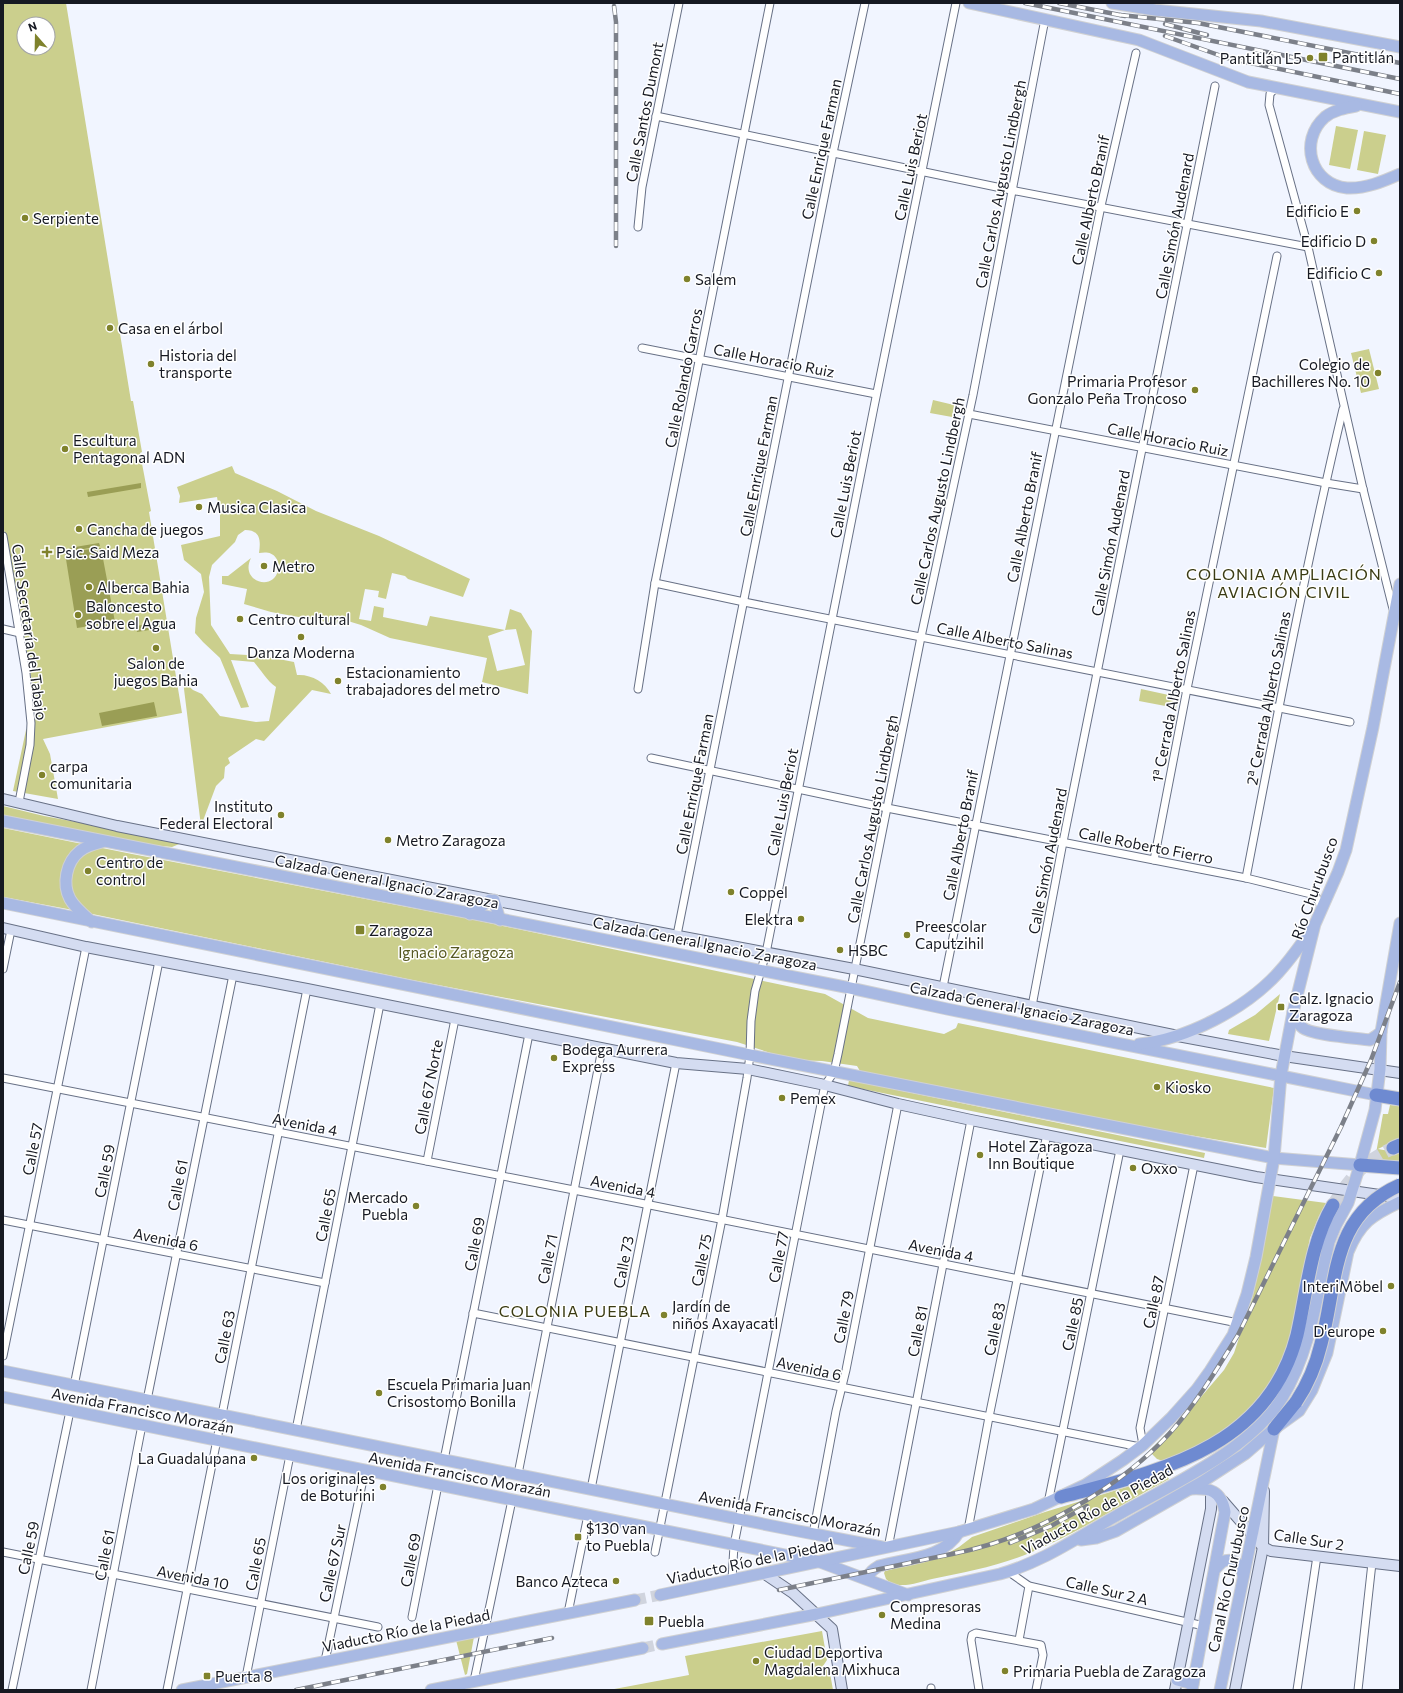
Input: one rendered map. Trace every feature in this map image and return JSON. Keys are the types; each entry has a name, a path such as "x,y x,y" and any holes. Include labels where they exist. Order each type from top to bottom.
{"highway":[{"name":"Calzada General Ignacio Zaragoza","path":"1376,1095 1400,1099"},
{"path":"1360,1165 1400,1168"},
{"path":"1274,1429 1296,1402 1309,1380 1318,1357 1342,1245 1355,1220 1367,1205 1382,1194 1400,1185"},
{"path":"1061,1497 1114,1483 1189,1458 1223,1440 1252,1416 1276,1385 1288,1359 1296,1336 1316,1243 1322,1224 1333,1205"}],"main road":[{"path":"969,3 1139,40 1248,82 1400,112"},
{"path":"1112,3 1261,20 1400,47"},
{"path":"1365,105 1342,108 1326,117 1320,123 1311,140 1310,151 1312,162 1325,179 1346,188 1356,188 1373,184 1400,174"},
{"name":"Río Churubusco","path":"1270,1180 1274,1158 1281,1075 1293,1012 1316,924 1346,850 1373,727 1400,584"},
{"name":"Calzada General Ignacio Zaragoza","path":"3,799 117,826 492,900 854,969 1178,1036 1284,1056 1400,1073"},
{"name":"Calzada General Ignacio Zaragoza","path":"3,821 850,988 947,1009 1376,1095"},
{"path":"92,922 70,900 65,879 71,863 79,852 89,846 105,841"},
{"path":"470,914 492,900 500,920"},
{"path":"3,903 834,1072 1274,1158 1360,1165"},
{"path":"1354,1238 1356,1215 1351,1192 1370,1131 1380,1069 1381,1032 1400,923"},
{"path":"1128,1045 1148,1043 1178,1036 1212,1021 1248,998 1278,973 1316,924"},
{"path":"7,929 86,947 455,1018 676,1063 748,1069 825,1085 898,1104 971,1120 1047,1134 1270,1180 1400,1198"},
{"path":"1293,1012 1298,1023 1304,1029 1314,1032 1370,1040 1381,1032"},
{"name":"Viaducto Río de la Piedad","path":"660,1595 964,1531 1048,1503 1109,1471 1142,1446 1171,1418 1197,1389 1223,1353 1238,1323 1252,1273 1270,1180"},
{"name":"Viaducto Río de la Piedad","path":"662,1644 817,1614 1009,1572 1045,1557 1075,1541 1228,1451 1256,1431 1275,1409 1286,1391 1302,1358 1329,1242 1348,1204 1351,1192"},
{"path":"1075,1541 1096,1538 1116,1531 1190,1489 1245,1454 1274,1429 1299,1411 1312,1390 1320,1372 1330,1340 1348,1252 1354,1238 1360,1228 1368,1220 1400,1202"},
{"name":"Avenida Francisco Morazán","path":"3,1372 888,1548"},
{"name":"Avenida Francisco Morazán","path":"3,1397 820,1562 908,1595"},
{"name":"Canal Río Churubusco","path":"1220,1690 1274,1429"},
{"name":"Canal Río Churubusco","path":"1235,1690 1263,1547 1265,1475"},
{"path":"1190,1489 1211,1491"},
{"name":"Canal Río Churubusco","path":"1176,1685 1211,1509 1211,1491"},
{"name":"Calle Sur 2","path":"1211,1491 1223,1501 1263,1547 1271,1551 1400,1566"},
{"name":"Canal Río Churubusco","path":"1192,1687 1225,1512 1223,1501"},
{"path":"868,1579 868,1575 879,1566 932,1554 946,1548 964,1531"},
{"path":"1215,1569 1222,1562 1233,1560 1239,1565 1243,1576"},
{"path":"764,1574 793,1593 817,1614 832,1630 842,1690"},
{"name":"Viaducto Río de la Piedad","path":"182,1690 635,1600"},
{"path":"431,1690 643,1648"},
{"path":"1176,1685 1192,1687"}],"street":[{"name":"Calle Santos Dumont","path":"638,226 642,186 679,3"},
{"name":"Calle Rolando Garros","path":"638,688 655,583 770,3"},
{"name":"Calle Enrique Farman","path":"677,935 833,153 865,3"},
{"name":"Calle Luis Beriot","path":"761,971 766,953 797,789 876,394 956,3"},
{"name":"Calle Carlos Augusto Lindbergh","path":"850,988 969,414 1045,19"},
{"name":"Calle Alberto Branif","path":"943,987 1101,206 1136,53"},
{"name":"Calle Simón Audenard","path":"1032,1006 1063,842 1215,86"},
{"path":"1276,87 1270,94 1269,105 1308,247 1363,489 1394,613"},
{"path":"656,116 1011,190 1101,206 1280,243 1308,247"},
{"name":"1ª Cerrada Alberto Salinas","path":"1154,860 1187,690 1277,256"},
{"name":"Calle Horacio Ruiz","path":"642,348 876,394"},
{"name":"2ª Cerrada Alberto Salinas","path":"1246,878 1278,708 1344,405"},
{"name":"Calle Horacio Ruiz","path":"969,414 1363,489"},
{"name":"Calle Secretaría del Tabajo","path":"3,536 20,633 32,723 30,745 19,802"},
{"name":"Calle Alberto Salinas","path":"655,583 1350,722"},
{"path":"3,629 20,633"},
{"name":"Calle Roberto Fierro","path":"651,758 887,808 1246,878 1315,895 1322,908"},
{"path":"3,969 7,929"},
{"name":"Calle 57","path":"3,1356 86,947"},
{"name":"Calle 59","path":"74,1386 159,961"},
{"name":"Calle 75","path":"655,1552 722,1219 748,1069 751,1022 755,991 761,971"},
{"name":"Calle 61","path":"147,1400 233,975"},
{"name":"Calle 77","path":"732,1580 734,1545 825,1085 834,1072 850,988"},
{"name":"Calle 63","path":"167,1690 307,989"},
{"name":"Calle 65","path":"296,1430 380,1004"},
{"name":"Calle 67 Norte","path":"427,1161 455,1018"},
{"name":"Calle 69","path":"444,1460 529,1034"},
{"name":"Calle 71","path":"518,1474 602,1049"},
{"name":"Calle 73","path":"591,1489 676,1063"},
{"name":"Avenida 4","path":"3,1078 501,1175 1238,1323"},
{"name":"Calle 79","path":"813,1534 836,1410 846,1370 898,1104"},
{"name":"Calle 81","path":"888,1548 971,1120"},
{"name":"Calle 83","path":"964,1531 1047,1134"},
{"name":"Calle 85","path":"1048,1503 1092,1294 1120,1150"},
{"name":"Calle 87","path":"1142,1446 1140,1428 1194,1165"},
{"name":"Avenida 6","path":"3,1220 325,1283"},
{"name":"Avenida 6","path":"473,1313 1063,1432 1142,1446"},
{"name":"Calle 59","path":"12,1690 70,1411"},
{"name":"Calle 61","path":"90,1690 142,1425"},
{"name":"Calle 65","path":"246,1678 290,1455"},
{"name":"Calle 67 Sur","path":"325,1661 365,1470"},
{"name":"Calle 69","path":"412,1617 438,1485"},
{"path":"474,1681 512,1500"},
{"path":"568,1613 588,1516"},
{"name":"Avenida 10","path":"3,1552 378,1627"},
{"path":"1297,1690 1317,1556"},
{"path":"1358,1690 1372,1563"},
{"name":"Calle Sur 2 A","path":"1009,1572 1029,1586 1204,1626"},
{"path":"1019,1640 1029,1586"},
{"path":"979,1690 971,1640 972,1635 979,1633 1041,1645 1043,1650 1036,1690"}],"green space":[{"path":"3,3 66,3 131,401 133,401 142,452 140,453 151,511 149,512 182,713 43,739 50,754 58,799 13,791 26,730 38,714 3,524"},
{"path":"1336,126 1358,130 1350,169 1329,165"},
{"path":"1364,131 1386,135 1378,174 1357,170"},
{"path":"1369,349 1379,389 1361,393 1351,353"},
{"path":"933,400 954,405 952,417 930,413"},
{"path":"232,466 235,473 277,491 316,511 379,536 470,579 463,597 408,579 405,576 392,573 386,599 378,597 379,591 365,589 359,619 371,621 374,606 384,608 383,617 427,626 430,616 505,630 510,609 521,613 532,631 528,694 482,682 487,658 390,638 361,625 338,618 337,624 271,612 244,604 247,589 222,584 222,576 228,576 251,558 249,566 250,573 253,578 258,581 265,582 270,581 275,577 279,566 273,555 259,553 260,544 257,534 250,530 245,530 238,535 235,542 212,565 209,577 211,625 230,654 263,656 294,662 297,675 312,677 321,682 331,694 312,690 264,741 256,739 228,758 230,763 225,767 224,778 216,786 201,826 183,681 193,690 202,694 220,716 256,722 269,721 276,687 267,679 254,662 231,660 249,707 241,708 220,658 195,633 196,618 204,592 201,574 184,560 181,545 220,536 220,515 217,497 179,503 180,496 177,487","holes":["516,629 525,665 497,671 488,636 505,630"]},
{"path":"1141,689 1178,697 1176,708 1139,701"},
{"path":"3,806 44,816 184,842 172,847 152,845 3,815"},
{"name":"Ignacio Zaragoza","path":"3,828 475,920 825,994 868,1018 944,1034 956,1028 958,1023 1274,1088 1266,1148 863,1076 857,1066 822,1061 792,1060 737,1042 412,980 3,897"},
{"path":"1280,994 1269,1041 1228,1034 1229,1030 1255,1015"},
{"path":"849,1080 1205,1153 1204,1158 848,1086"},
{"path":"1390,1105 1400,1106 1400,1138 1378,1149 1400,1153 1400,1161 1375,1159 1383,1114 1388,1114"},
{"path":"1273,1196 1326,1203 1310,1238 1290,1336 1280,1369 1253,1408 1216,1439 1163,1461 1157,1459 1149,1451 1201,1397 1224,1370 1234,1353 1252,1299"},
{"path":"1166,1475 1169,1479 1067,1536 1020,1557 983,1568 908,1585 891,1583 886,1579 884,1573 885,1571 945,1555 972,1537 1045,1512"},
{"name":"Ciudad Deportiva Magdalena Mixhuca","path":"822,1631 827,1660 823,1666 830,1673 833,1690 609,1690 689,1675 685,1656"},
{"path":"474,1637 467,1674 465,1675 456,1640"}],"shaded area":[{"path":"141,483 141,488 88,497 87,492"},
{"name":"Alberca Bahia","path":"99,543 100,546 73,551 101,548 115,622 77,628 65,553 70,552 69,548"},
{"path":"166,621 167,627 137,632 136,626"},
{"path":"154,702 157,716 102,726 99,713"}],"tunnel":[{"path":"1333,1205 1358,1171 1383,1153 1393,1148"},
{"path":"635,1600 660,1595"},
{"path":"643,1648 662,1644"}],"railway":[{"path":"1025,3 1400,79"},
{"path":"1059,3 1125,16"},
{"path":"614,6 616,22 616,246"},
{"path":"1120,15 1198,23 1400,63"},
{"path":"1165,24 1207,35"},
{"path":"1165,36 1227,58 1400,94"},
{"path":"779,1590 958,1553 1013,1537 1086,1501 1109,1486 1151,1452 1179,1423 1188,1411 1206,1386 1238,1335 1341,1127 1371,1060 1400,982"},
{"path":"1010,1543 1051,1526 1087,1506"},
{"path":"296,1690 552,1638"}],"place":[{"name":"Pantitlán","path":"1323,57"},
{"name":"Pantitlán L5","path":"1310,58"},
{"name":"Edificio E","path":"1357,211"},
{"name":"Serpiente","path":"25,218"},
{"name":"Edificio D","path":"1374,241"},
{"name":"Edificio C","path":"1379,273"},
{"name":"Salem","path":"687,279"},
{"name":"Casa en el árbol","path":"110,328"},
{"name":"Historia del transporte","path":"151,364"},
{"name":"Colegio de Bachilleres No. 10","path":"1378,373"},
{"name":"Primaria Profesor Gonzalo Peña Troncoso","path":"1195,390"},
{"name":"Escultura Pentagonal ADN","path":"65,449"},
{"name":"Musica Clasica","path":"199,507"},
{"name":"Cancha de juegos","path":"79,529"},
{"name":"Psic. Said Meza","path":"47,552"},
{"name":"Metro","path":"264,566"},
{"name":"Alberca Bahia","path":"89,587"},
{"name":"Baloncesto sobre el Agua","path":"78,615"},
{"name":"Centro cultural","path":"240,619"},
{"name":"Danza Moderna","path":"301,637"},
{"name":"Salon de juegos Bahia","path":"156,648"},
{"name":"Estacionamiento trabajadores del metro","path":"338,681"},
{"name":"carpa comunitaria","path":"42,775"},
{"name":"Instituto Federal Electoral","path":"281,815"},
{"name":"Metro Zaragoza","path":"388,840"},
{"name":"Centro de control","path":"88,871"},
{"name":"Coppel","path":"731,892"},
{"name":"Elektra","path":"801,919"},
{"name":"Zaragoza","path":"360,930"},
{"name":"Preescolar Caputzihil","path":"907,935"},
{"name":"HSBC","path":"840,950"},
{"name":"Calz. Ignacio Zaragoza","path":"1281,1007"},
{"name":"Bodega Aurrera Express","path":"554,1058"},
{"name":"Kiosko","path":"1157,1087"},
{"name":"Pemex","path":"782,1098"},
{"name":"Hotel Zaragoza Inn Boutique","path":"980,1155"},
{"name":"Oxxo","path":"1133,1168"},
{"name":"Mercado Puebla","path":"416,1206"},
{"name":"InteriMöbel","path":"1391,1286"},
{"name":"Jardín de niños Axayacatl","path":"664,1315"},
{"name":"D'europe","path":"1383,1331"},
{"name":"Escuela Primaria Juan Crisostomo Bonilla","path":"379,1393"},
{"name":"La Guadalupana","path":"254,1458"},
{"name":"Los originales de Boturini","path":"383,1487"},
{"name":"$130 van to Puebla","path":"578,1537"},
{"name":"Banco Azteca","path":"616,1581"},
{"name":"Compresoras Medina","path":"882,1615"},
{"name":"Puebla","path":"649,1621"},
{"name":"Ciudad Deportiva Magdalena Mixhuca","path":"756,1661"},
{"name":"Primaria Puebla de Zaragoza","path":"1005,1671"},
{"name":"Puerta 8","path":"207,1676"}],"district":[{"name":"COLONIA AMPLIACIÓN AVIACIÓN CIVIL","path":"1284,582"},
{"name":"COLONIA PUEBLA","path":"575,1310"}]}
